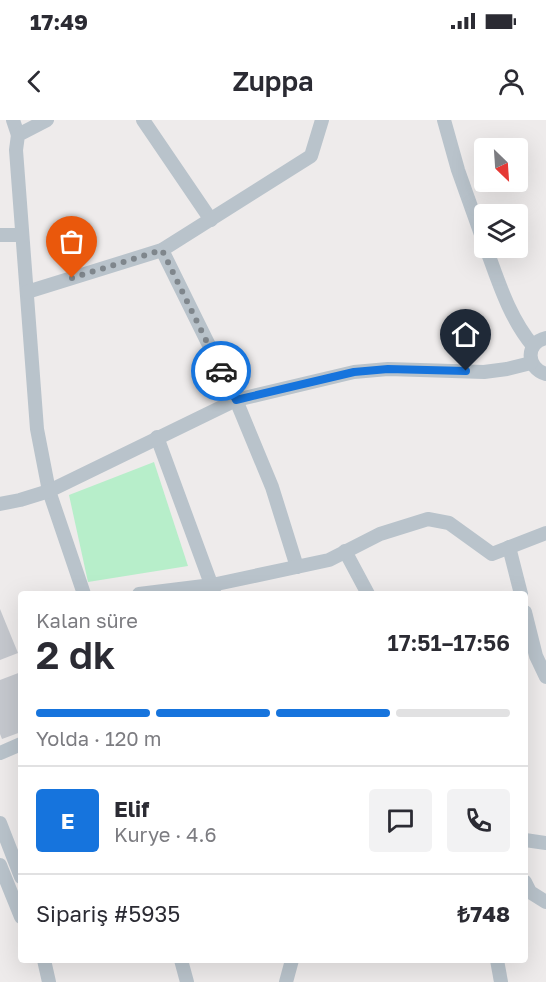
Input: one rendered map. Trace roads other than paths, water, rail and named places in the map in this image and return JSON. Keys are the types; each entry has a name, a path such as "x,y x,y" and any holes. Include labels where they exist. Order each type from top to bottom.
{"street":[{"path":"13,120 18,135 16,150 37,429 49,491 83,591"},
{"path":"18,135 47,120"},
{"path":"143,120 211,220"},
{"path":"27,292 162,250 311,156 322,120"},
{"path":"444,120 474,214"},
{"path":"0,235 22,235"},
{"path":"162,250 236,400 272,487 297,567"},
{"path":"490,258 508,308 522,332 542,338 530,357 534,368 545,375"},
{"path":"0,504 49,491 236,400 354,372 388,369 484,372 531,363"},
{"path":"157,437 213,590"},
{"path":"194,591 213,590 329,560 380,534 428,519 449,523 492,554 546,533"},
{"path":"509,547 520,591"},
{"path":"345,551 366,591"},
{"path":"528,624 536,656 546,677"},
{"path":"0,753 18,745"},
{"path":"0,823 18,869"},
{"path":"528,840 546,843"},
{"path":"0,865 4,885 18,911"},
{"path":"528,891 546,902"},
{"path":"45,963 49,982"},
{"path":"182,963 187,982"},
{"path":"286,982 291,963"},
{"path":"497,963 501,982"}]}
